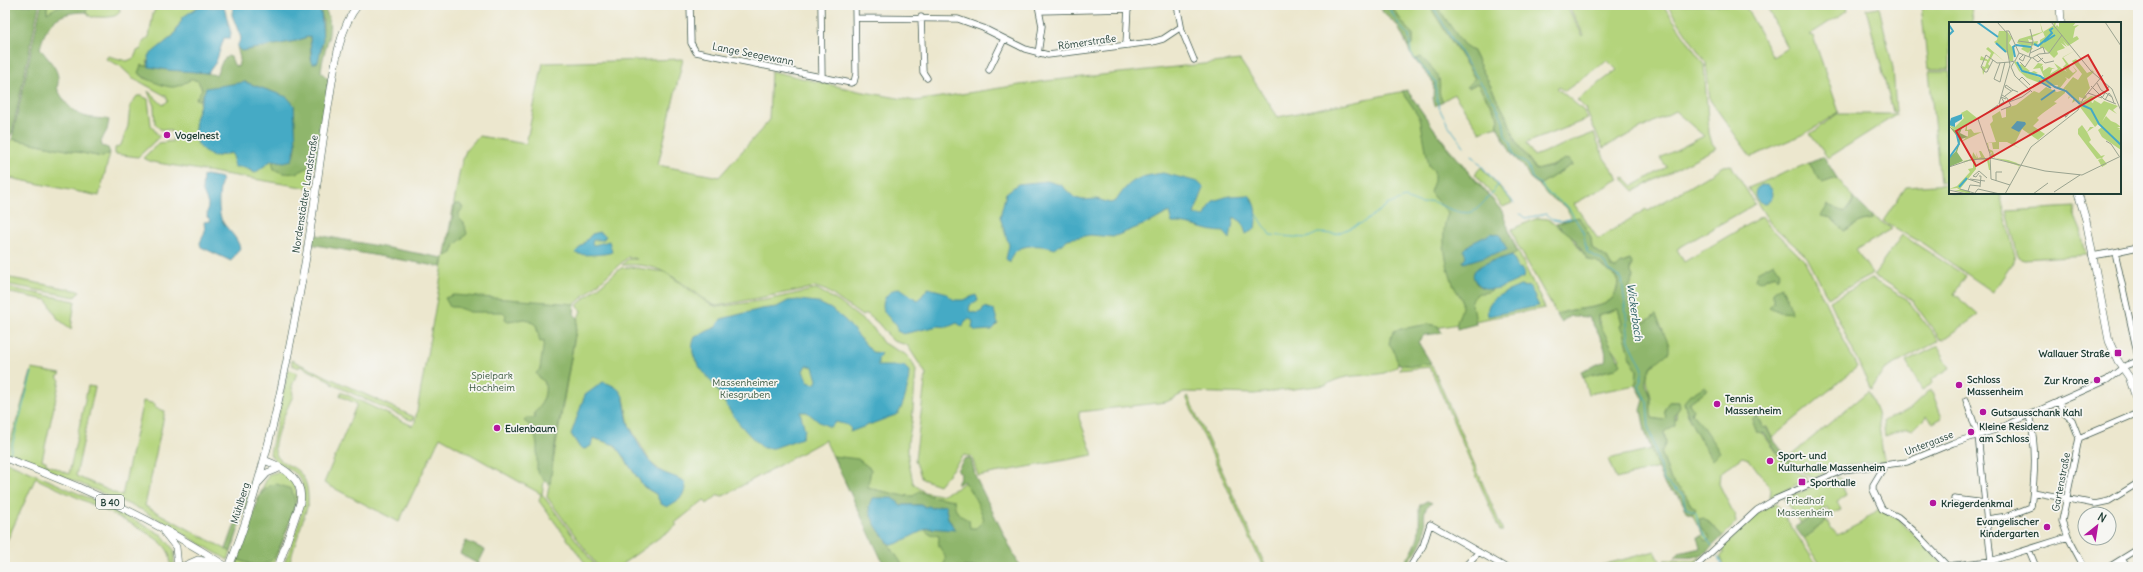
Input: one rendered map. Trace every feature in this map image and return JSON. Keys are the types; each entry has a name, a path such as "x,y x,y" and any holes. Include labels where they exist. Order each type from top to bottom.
{"main road":[{"name":"Nordenstädter Landstraße","path":"264,460 304,269 323,139 339,50 348,19 358,5"},
{"path":"2060,5 2061,22"},
{"path":"2078,195 2079,214 2088,232 2109,341 2122,369 2129,377 2138,404"},
{"name":"B 40","path":"5,458 87,491 156,525 227,567"},
{"path":"264,460 269,466 286,471"},
{"path":"264,460 286,471 298,482 301,496 281,559 277,567"},
{"name":"Mühlberg","path":"227,567 234,552 264,460"},
{"path":"256,487 267,473 277,469"},
{"path":"156,525 173,542 178,556 178,567"},
{"path":"182,567 190,562 202,559 227,567"}],"street":[{"name":"Lange Seegewann","path":"690,5 691,43 696,52 853,83 856,74 856,18"},
{"path":"821,5 822,78"},
{"path":"855,5 856,18"},
{"path":"1177,5 1181,27 1194,60"},
{"path":"1038,54 1042,26 1039,8 1128,7 1126,46"},
{"path":"921,17 923,72 927,78"},
{"name":"Römerstraße","path":"856,18 921,17 965,20 1038,54 1060,55 1164,39 1181,27"},
{"path":"989,70 1004,39"},
{"path":"2092,256 2138,247"},
{"path":"2115,252 2138,357"},
{"name":"Untergasse","path":"1695,567 1734,530 1766,504 1843,470 1906,462 1953,443 1978,435 2029,415 2107,380 2122,369 2138,361"},
{"path":"1966,400 1978,435 1991,561 1993,567"},
{"path":"2059,401 2063,412 2072,420 2079,438 2138,413"},
{"path":"1987,520 2008,516 2031,507 2036,450 2035,436 2029,415"},
{"name":"Gartenstraße","path":"2079,438 2062,521 2068,537 2084,567"},
{"path":"1885,465 1873,485 1873,490 1882,509 1898,517 1948,566 1991,561 2068,537"},
{"path":"2033,492 2095,504 2105,503 2138,483"},
{"path":"1954,499 1985,503"},
{"path":"1410,567 1423,546 1430,524 1505,567"},
{"path":"2109,567 2138,549"},
{"path":"2029,550 2036,567"},
{"path":"1464,567 1479,552"},
{"path":"2122,559 2127,567"}],"green space":[{"path":"5,5 39,5 12,133 5,141"},
{"path":"41,5 47,5 47,13 57,7 88,5 86,12 68,14 55,20 46,31 40,48 54,67 58,76 57,88 71,109 87,117 109,120 107,130 101,141 102,146 108,148 110,153 102,157 12,139"},
{"path":"47,5 88,5 47,13"},
{"path":"88,5 119,5 120,12 111,17 91,17 86,12"},
{"path":"157,5 180,5 184,7 194,5 198,7 189,13 177,28 174,35 155,51 147,62 149,67 141,65 144,78 173,86 192,79 198,81 202,89 196,99 200,100 200,105 195,119 195,130 214,157 231,153 244,167 255,173 272,160 274,169 306,169 310,165 314,166 308,188 152,162 143,158 159,143 173,141 173,135 170,130 160,129 155,124 154,106 148,91 163,105 168,101 166,96 133,78 120,66 106,59 108,56 127,61 134,58 137,51 141,49 143,42 149,37 153,14"},
{"path":"321,5 326,12 330,28 321,72 329,80 316,166 310,165 297,173 283,173 274,169 272,160 278,162 295,154 296,146 294,105 276,93 245,82 235,85 207,88 200,100 196,99 202,89 198,81 192,79 178,86 170,87 155,82 138,73 141,65 168,70 195,71 216,75 223,60 228,56 231,57 234,65 238,67 240,58 237,47 241,51 296,41 310,36 311,59 322,49 323,21 321,12 310,6"},
{"path":"1380,5 1390,5 1403,23 1413,33 1413,44 1408,47 1397,25 1383,13"},
{"path":"1390,5 1429,5 1475,79 1473,86 1477,83 1499,118 1497,126 1480,132 1454,94 1443,101 1438,94 1439,80 1421,57 1415,60 1410,53 1408,47 1413,44 1413,33 1403,23"},
{"path":"1429,5 1436,5 1463,44 1472,50 1508,120 1516,142 1536,170 1554,166 1564,159 1569,160 1573,164 1539,185 1530,178 1524,167 1513,156 1497,126 1499,118 1477,83 1469,88 1466,87 1475,78"},
{"path":"1436,5 1566,5 1583,36 1584,35 1568,5 1663,5 1704,65 1709,133 1712,143 1716,148 1634,191 1622,178 1624,177 1633,186 1667,167 1660,158 1704,136 1675,111 1603,148 1585,108 1577,100 1617,70 1607,60 1565,91 1559,87 1557,88 1583,110 1588,119 1526,143 1534,156 1594,133 1604,158 1619,179 1574,204 1598,239 1646,209 1648,211 1724,166 1731,165 1755,204 1677,249 1684,262 1762,216 1769,226 1805,261 1857,367 1772,438 1767,427 1763,428 1757,416 1752,419 1789,469 1792,468 1808,479 1770,497 1771,489 1749,459 1742,457 1720,473 1719,484 1735,516 1736,523 1723,536 1708,521 1710,538 1706,542 1701,536 1703,535 1692,514 1696,509 1691,505 1685,494 1671,480 1661,452 1666,443 1664,432 1676,419 1678,402 1669,402 1665,409 1667,417 1663,420 1651,418 1651,399 1647,375 1651,367 1656,364 1663,330 1653,317 1645,322 1638,323 1631,319 1629,289 1633,277 1630,270 1632,266 1630,260 1620,264 1616,268 1612,267 1607,258 1592,248 1579,217 1572,220 1567,208 1547,195 1539,185 1573,164 1559,162 1537,170 1516,142 1508,120 1472,50 1463,45","holes":["1708,389 1688,403 1691,413 1703,428 1712,460 1690,421 1684,403"]},
{"path":"1667,5 1745,5 1773,57 1787,48 1766,5 1847,5 1848,10 1809,35 1813,36 1839,112 1806,133 1751,157 1710,100 1706,63"},
{"path":"1921,5 1971,5 1973,22 1949,22 1949,69 1928,69"},
{"path":"1879,7 1893,68 1896,112 1893,112 1866,9"},
{"path":"1421,57 1434,70 1440,83 1440,93 1443,101 1435,106 1433,98 1434,83 1415,60"},
{"name":"Spielpark Hochheim","path":"683,59 658,165 719,177 769,121 771,71 858,91 915,101 1046,81 1240,60 1278,117 1405,91 1448,147 1494,201 1545,308 1436,328 1400,348 1397,366 1384,373 1341,378 1326,385 1254,394 1186,392 1166,402 1079,412 1079,418 1093,455 978,476 972,457 964,455 939,485 922,479 915,460 926,374 907,345 893,341 878,323 867,314 862,316 827,291 816,287 717,306 662,271 645,266 622,265 628,259 637,259 628,257 575,304 542,494 596,567 588,567 539,501 541,494 440,437 399,522 324,483 357,404 340,396 341,392 413,426 415,422 460,169 466,150 479,136 526,144 543,63"},
{"path":"1929,71 1949,71 1949,181 1940,182"},
{"path":"1407,90 1448,149 1502,211 1517,252 1484,265 1475,272 1474,280 1478,285 1493,289 1477,294 1472,299 1471,305 1474,310 1476,324 1457,329 1457,322 1462,302 1451,278 1446,260 1444,230 1448,214 1430,192 1434,181 1434,171 1429,166 1420,118 1402,91"},
{"path":"137,96 148,99 151,125 159,137 138,157 115,154 115,148 121,145 128,126 130,106"},
{"path":"1837,114 1896,115 1828,158 1810,134"},
{"path":"12,139 102,157 110,153 99,196 5,177 5,146"},
{"path":"1824,157 1837,178 1822,183 1809,163"},
{"path":"1809,163 1822,183 1837,178 1854,198 1845,211 1831,218 1844,231 1862,221 1872,219 1871,215 1892,229 1856,250 1872,273 1871,275 1828,298 1807,257 1770,223 1748,188"},
{"path":"1481,167 1512,203 1503,207 1501,205 1475,174"},
{"path":"1949,184 1949,194 2000,194 2015,256 2012,264 1993,292 1922,243 1883,221 1906,187"},
{"path":"1854,198 1871,215 1872,219 1862,221 1844,231 1831,218 1821,216 1828,205 1845,212 1851,205"},
{"path":"455,204 460,204 463,208 459,213 459,218 464,223 467,234 455,245 452,253 446,256"},
{"path":"2075,207 2074,214 2081,231 2086,255 2024,259 2018,257 2007,211"},
{"path":"1579,217 1591,237 1592,248 1607,258 1612,267 1616,268 1620,264 1630,260 1632,263 1630,270 1633,277 1629,289 1631,319 1638,323 1645,322 1656,315 1669,345 1669,352 1650,369 1646,378 1646,384 1651,397 1652,418 1663,420 1666,417 1665,409 1669,402 1679,402 1680,406 1675,414 1675,425 1664,432 1666,443 1661,452 1671,480 1685,494 1691,505 1696,509 1692,514 1688,513 1679,496 1665,486 1657,467 1645,431 1641,410 1644,400 1636,385 1637,370 1632,362 1624,332 1620,327 1622,323 1618,309 1598,315 1598,321 1621,364 1614,369 1583,377 1581,371 1605,361 1605,350 1601,339 1589,317 1570,316 1561,322 1557,315 1604,304 1612,299 1616,291 1618,279 1596,261 1588,260 1574,238 1556,224"},
{"path":"1538,218 1548,219 1558,227 1568,232 1588,260 1596,261 1618,279 1616,291 1611,299 1604,304 1595,307 1565,312 1557,315 1517,244 1512,229"},
{"path":"312,234 443,258 442,267 310,244"},
{"path":"1902,235 1966,276 1954,294 1978,315 1943,340 1940,339 1911,299 1886,282 1873,276"},
{"path":"1774,263 1780,272 1777,279 1775,274 1762,281 1755,280 1757,272"},
{"name":"Massenheimer Kiesgruben","path":"631,267 665,272 708,303 717,307 766,300 817,289 839,302 873,328 883,343 905,354 911,360 916,370 912,422 908,441 908,458 913,483 924,492 940,495 957,488 973,475 1020,567 886,567 825,440 723,496 718,495 707,504 704,500 675,523 677,525 618,567 598,567 547,497 578,318 581,311 577,305 621,268","holes":["624,398 629,425 651,463 666,475 661,504 656,494 644,487 615,445 593,438 580,448 571,434"]},
{"path":"5,277 80,291 75,297 5,284"},
{"path":"1871,279 1907,299 1939,341 1884,370 1871,390 1830,301"},
{"path":"1781,286 1789,303 1791,313 1780,312 1769,307 1773,303 1773,292"},
{"path":"5,287 75,301 71,329 58,319 47,300 5,292"},
{"path":"453,295 575,304 574,314 578,318 554,452 550,484 537,472 537,445 534,429 524,421 526,418 535,418 534,413 542,403 545,394 544,381 539,378 536,373 540,369 544,341 540,342 536,325 526,319 508,321 505,319 506,315 503,312 470,312 456,307 450,307 445,298"},
{"path":"1618,309 1622,323 1620,327 1624,332 1632,362 1637,370 1636,385 1588,394 1583,377 1614,369 1620,358 1603,332 1598,315"},
{"path":"1429,324 1438,326 1442,333 1424,335 1418,342 1431,363 1412,366 1399,364 1393,349 1389,344 1395,330"},
{"path":"1938,346 1950,368 1932,379 1933,383 1922,390 1906,362"},
{"path":"291,360 414,417 413,420 410,420 332,384 333,382 300,366 299,368 292,365"},
{"path":"1431,363 1503,531 1500,531 1430,367 1399,370 1402,365"},
{"path":"32,369 61,374 57,377 60,380 42,460 46,461 46,464 69,474 88,386 95,387 76,476 122,496 143,401 155,404 155,408 165,411 145,506 231,552 228,560 142,510 41,467 41,465 11,453 5,454 5,449 8,450"},
{"path":"290,370 297,373 292,386 293,396 278,432 275,451 283,462 294,468 304,479 307,489 308,504 288,567 283,567 299,522 303,497 303,486 299,477 276,461 270,454 288,371"},
{"path":"1705,386 1708,389 1689,403 1693,410 1691,413 1700,423 1720,452 1712,460 1690,421 1684,402 1690,395"},
{"path":"1931,389 1942,418 1933,423 1927,416 1913,430 1907,428 1885,436 1883,421 1910,409"},
{"path":"1868,391 1877,412 1883,455 1886,462 1858,463 1831,470 1813,478 1799,470 1788,458"},
{"path":"1188,396 1266,567 1263,567 1186,397"},
{"path":"1757,416 1763,428 1766,427 1772,438 1793,465 1789,469 1764,433 1757,432 1752,419"},
{"path":"1652,449 1658,468 1616,479 1608,459"},
{"path":"833,456 858,459 871,469 868,488 900,495 913,496 919,491 931,496 954,500 955,508 958,513 969,520 970,528 976,528 984,520 973,494 963,481 957,485 961,474 957,470 965,458 971,459 976,478 1020,567 941,567 944,564 945,559 939,546 939,536 929,534 925,530 952,524 948,518 945,505 924,508 923,505 901,505 894,501 886,540 904,567 885,567"},
{"path":"5,461 118,511 162,535 174,550 174,567 170,567 169,554 165,547 157,539 126,521 39,480 36,477 5,545"},
{"path":"278,472 290,479 293,483 297,501 278,555 270,567 240,567 235,564 237,559 249,564 278,552 281,543 265,488 257,501 269,474"},
{"name":"Friedhof Massenheim","path":"1839,476 1846,496 1837,501 1841,510 1830,514 1827,507 1801,524 1784,499"},
{"path":"251,480 254,481 231,552 226,549"},
{"path":"277,484 291,489 295,501 290,522 279,550 268,563 259,565 250,564 237,559 260,495 269,485"},
{"path":"1427,501 1432,503 1426,508 1424,516 1424,536 1417,550 1404,567 1401,567 1415,546 1419,527 1419,508 1420,505"},
{"path":"1776,503 1818,567 1724,567 1720,558 1724,552 1721,549 1758,513"},
{"path":"1880,508 1898,519 1945,566 1822,567 1804,539 1826,521 1837,535 1861,523"},
{"path":"1824,509 1826,521 1804,539 1795,527"},
{"path":"1704,518 1723,536 1711,548 1702,554 1692,557 1675,557 1679,553 1700,548 1697,537 1701,536 1706,541 1710,538 1701,528 1699,519"},
{"path":"466,541 485,550 478,564 460,554"},
{"path":"1655,551 1661,563 1647,567 1595,567"},
{"path":"1701,558 1692,567 1668,567 1664,560 1694,561"}],"water":[{"path":"233,5 243,5 248,8 262,5 286,5 287,7 310,6 321,12 323,39 318,62 312,64 310,36 296,41 241,51 237,47 241,38 232,15"},
{"path":"198,7 224,7 231,33 230,38 224,38 216,62 208,73 149,67 148,56 174,35 183,17"},
{"path":"245,82 287,97 294,105 296,146 292,160 284,162 272,160 255,173 244,167 235,167 233,163 234,158 231,153 214,157 200,147 195,136 195,119 206,88"},
{"path":"1163,173 1198,182 1204,188 1194,214 1204,217 1213,201 1229,196 1249,195 1256,207 1257,215 1255,229 1246,234 1242,222 1234,217 1230,239 1224,232 1217,232 1185,224 1172,223 1169,212 1153,221 1113,237 1090,235 1068,239 1055,249 1042,246 1028,246 1015,251 1010,263 1006,259 1009,245 1000,217 1006,193 1018,184 1047,181 1061,185 1075,198 1083,200 1097,199 1110,203 1116,201 1126,188 1135,180"},
{"path":"206,175 222,178 219,195 221,220 235,238 240,248 231,261 201,247 200,243 205,231 204,222 211,221 207,217 208,204 202,190 203,176"},
{"path":"1760,185 1768,185 1773,190 1771,201 1768,203 1760,203 1755,198 1755,190"},
{"path":"600,232 606,236 603,240 593,240 592,244 594,245 609,241 612,252 594,255 582,255 575,253 592,234"},
{"path":"1492,233 1500,235 1507,250 1464,263 1463,261 1466,256 1464,250 1470,244"},
{"path":"1512,255 1518,268 1522,269 1524,274 1523,278 1505,286 1493,289 1484,288 1476,282 1473,275 1479,267"},
{"path":"1520,286 1530,287 1539,306 1488,316 1489,304 1497,296"},
{"path":"900,288 917,300 928,288 944,292 954,300 963,300 976,295 978,300 970,305 969,311 976,313 981,312 984,307 994,310 998,324 992,330 976,331 972,328 973,321 969,319 965,321 963,327 957,323 948,327 938,326 903,334 897,331 897,325 886,315 883,307 883,302 887,295 893,290"},
{"path":"799,300 817,302 831,309 845,320 872,352 881,353 878,359 878,366 904,366 909,371 906,393 898,414 850,432 851,429 847,425 836,422 830,427 819,422 807,412 800,412 805,430 802,438 774,448 763,448 741,426 716,388 697,363 693,351 695,337 716,327 721,319 761,309 777,307 788,301","holes":["806,365 813,367 817,380 815,384 808,382 803,371"]},
{"path":"603,382 612,385 624,398 627,417 633,435 651,463 658,470 685,482 686,489 680,499 667,507 661,504 656,494 644,487 615,445 593,438 591,446 585,449 580,448 571,434 585,395"},
{"path":"872,498 893,498 901,505 923,505 924,507 929,506 932,508 945,505 948,518 955,530 928,528 896,544 890,544 880,532 870,512 869,507"}],"waterway":[{"path":"1387,5 1400,26 1409,36 1411,54 1436,82 1437,100 1443,116 1464,146"},
{"name":"Wickerbach","path":"1432,5 1463,57 1495,103 1503,120 1505,135 1511,143 1514,156 1528,165 1532,178 1540,184 1547,193 1568,207 1583,232 1587,252 1602,260 1610,271 1622,279 1629,341 1643,369 1639,387 1647,402 1649,429 1664,481 1683,495 1685,506 1696,513 1699,527 1712,546"},
{"path":"1472,155 1514,203"},
{"path":"1491,194 1498,185"},
{"path":"1257,214 1270,235 1307,238 1318,233 1336,234 1364,222 1387,205 1405,198 1421,204 1432,201 1441,206 1465,213 1474,211 1490,195"},
{"path":"1520,214 1525,218 1546,214 1552,219 1558,221 1573,218"},
{"path":"10,453 32,372"},
{"name":"Wickerbach","path":"1718,556 1722,567"}],"place":[{"name":"Vogelnest","path":"167,135"},
{"name":"Wallauer Straße","path":"2118,353"},
{"name":"Zur Krone","path":"2097,380"},
{"name":"Schloss Massenheim","path":"1959,385"},
{"name":"Tennis Massenheim","path":"1717,404"},
{"name":"Gutsausschank Kahl","path":"1983,412"},
{"name":"Eulenbaum","path":"497,428"},
{"name":"Kleine Residenz am Schloss","path":"1971,432"},
{"name":"Sport- und Kulturhalle Massenheim","path":"1770,461"},
{"name":"Sporthalle","path":"1802,482"},
{"name":"Kriegerdenkmal","path":"1933,503"},
{"name":"Evangelischer Kindergarten","path":"2047,527"}]}
